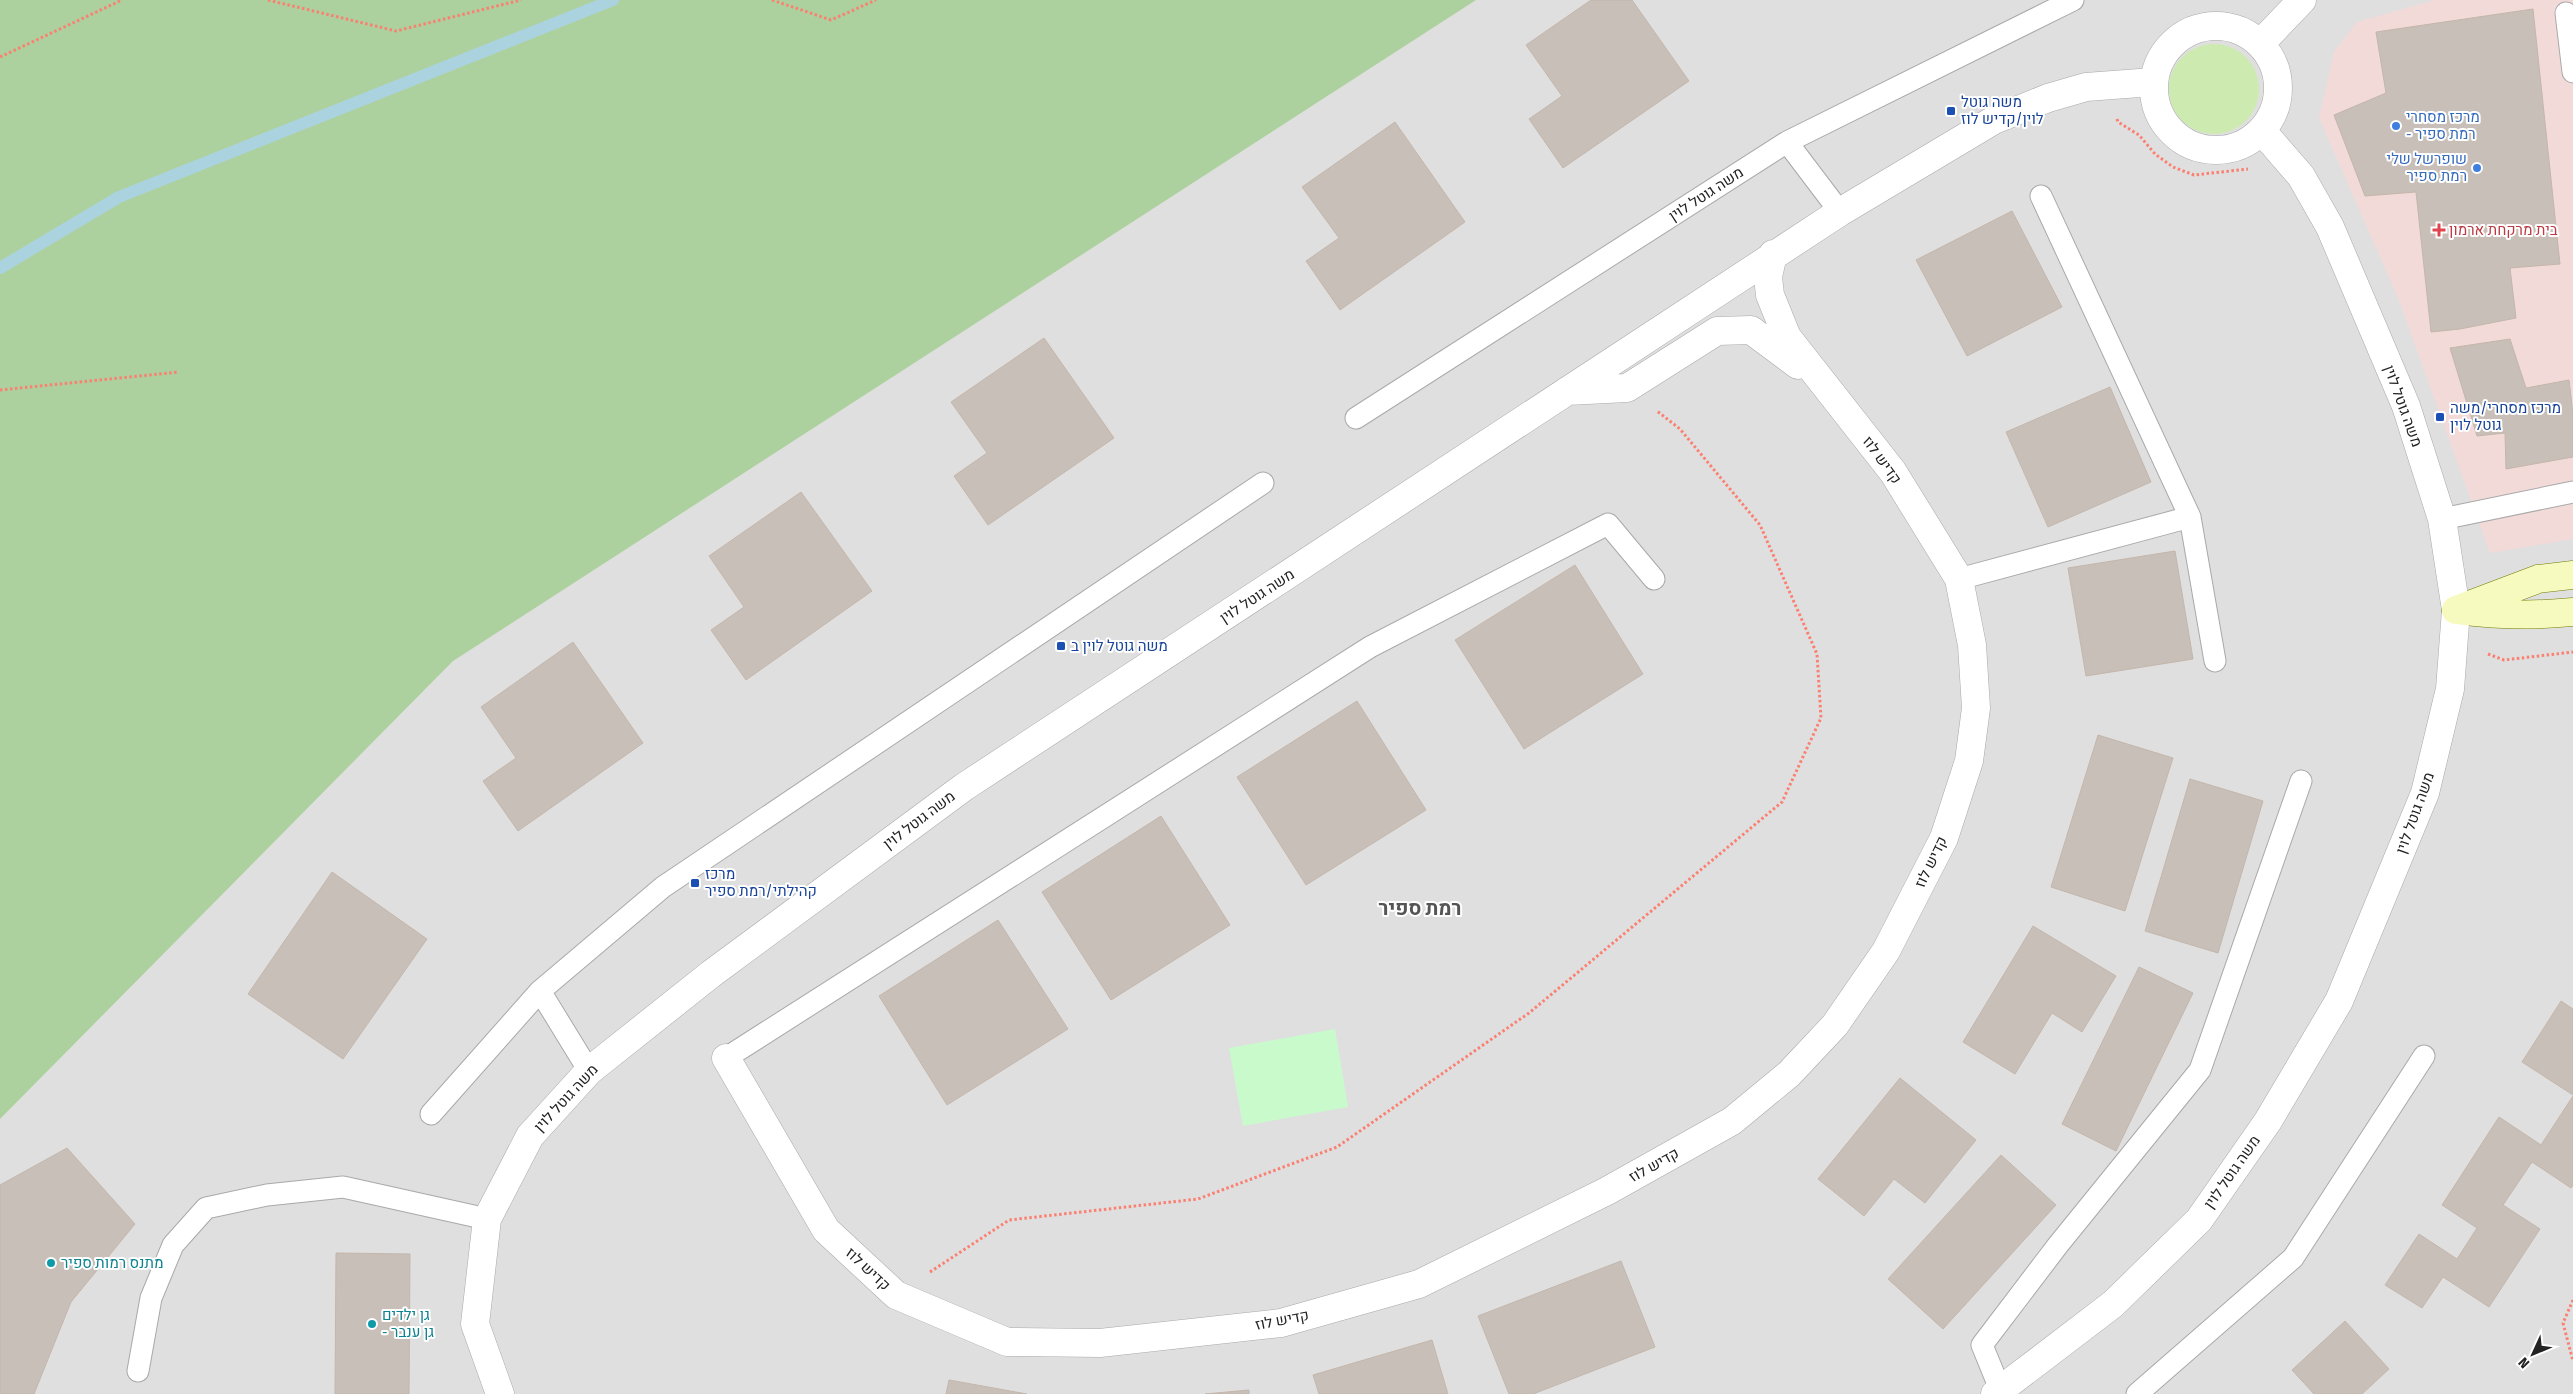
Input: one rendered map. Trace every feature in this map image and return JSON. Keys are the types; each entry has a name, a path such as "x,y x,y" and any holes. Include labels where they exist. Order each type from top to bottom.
{"main road":[{"path":"2456,610 2538,579 2573,575"},
{"path":"2456,610 2500,615 2543,616 2573,612"}],"street":[{"path":"2260,44 2300,2"},
{"path":"2212,25 2230,27 2246,34 2260,44 2272,60 2277,78 2277,97 2272,115 2262,130 2246,142 2228,149 2209,149 2190,145 2174,135 2162,120 2155,102 2153,82 2157,66 2166,50 2179,37 2194,29 2212,25"},
{"path":"1840,212 1994,120 2048,98 2086,87 2153,82"},
{"name":"משה גוטל לוין","path":"1999,1393 2113,1304 2199,1220 2268,1121 2339,1001 2425,793 2450,689 2456,610 2442,519 2406,406 2330,228 2301,176 2262,130"},
{"name":"משה גוטל לוין","path":"500,1394 475,1324 487,1219 530,1136 589,1071 711,974 964,787 1300,568 1773,254 1840,212"},
{"name":"קדיש לוז","path":"726,1058 826,1230 896,1295 1007,1342 1100,1344 1280,1323 1419,1284 1607,1192 1732,1121 1789,1074 1834,1025 1886,951 1944,838 1969,761 1976,708 1972,645 1959,578 1892,472 1787,337 1776,314 1770,295 1768,277 1773,254"},
{"path":"1566,391 1627,388 1717,331 1751,330 1822,382"}],"lane":[{"name":"משה גוטל לוין","path":"1356,418 1787,142 2073,0"},
{"path":"2566,13 2573,72"},
{"path":"1787,142 1840,212"},
{"path":"2041,196 2190,517 2215,661"},
{"path":"431,1114 540,990 663,887 1263,483"},
{"path":"2442,519 2573,492"},
{"path":"1959,578 2190,517"},
{"path":"726,1058 1370,647 1600,528 1608,524 1654,579"},
{"path":"1999,1393 1982,1345 2058,1245 2200,1070 2301,781"},
{"path":"540,990 589,1071"},
{"path":"2137,1394 2293,1258 2424,1056"},
{"path":"138,1371 151,1298 173,1245 206,1208 267,1195 343,1186 487,1219"}],"path":[{"path":"0,58 122,0"},
{"path":"268,0 396,31 521,0"},
{"path":"772,0 831,20 876,0"},
{"path":"2110,84 2118,122 2139,135 2155,154 2173,167 2194,175 2239,171 2261,165 2282,153"},
{"path":"0,390 179,372"},
{"path":"896,1295 1009,1220 1198,1198 1337,1147 1529,1013 1782,802 1821,718 1817,654 1760,526 1680,429 1627,388"},
{"path":"2573,1300 2563,1323 2573,1361"}],"shaded area":[{"path":"0,0 2573,0 2573,1394 0,1394"},
{"path":"2435,0 2573,0 2573,539 2490,553 2398,298 2319,118 2334,52 2357,22"}],"green space":[{"path":"0,0 1476,0 453,661 0,1119"},
{"path":"2214,44 2231,47 2246,57 2256,72 2259,89 2256,106 2246,121 2231,131 2214,134 2197,131 2182,121 2172,106 2169,89 2172,72 2182,57 2197,47"},
{"path":"1335,1029 1348,1107 1243,1126 1229,1048"}],"building":[{"path":"1591,0 1632,0 1689,81 1563,168 1529,119 1562,96 1526,45"},
{"path":"2533,9 2560,264 2510,268 2516,318 2460,329 2431,332 2416,192 2365,196 2334,115 2386,93 2376,32"},
{"path":"1395,122 1465,222 1340,310 1306,261 1339,238 1302,187"},
{"path":"2012,211 2062,307 1967,356 1916,260"},
{"path":"1044,338 1114,438 988,525 954,476 987,453 951,402"},
{"path":"2510,339 2526,388 2569,380 2573,414 2573,457 2506,469 2505,433 2477,436 2450,348"},
{"path":"2110,387 2151,482 2048,527 2006,432"},
{"path":"801,492 872,591 746,680 711,630 744,607 709,556"},
{"path":"2175,551 2193,659 2086,676 2068,568"},
{"path":"1575,565 1643,674 1524,749 1455,640"},
{"path":"573,642 643,743 518,831 483,781 516,758 481,707"},
{"path":"1357,701 1426,810 1306,885 1237,777"},
{"path":"2098,735 2173,758 2125,911 2051,887"},
{"path":"2190,779 2263,801 2218,953 2145,931"},
{"path":"1161,816 1230,925 1111,1000 1042,892"},
{"path":"332,872 427,939 343,1059 248,994"},
{"path":"998,920 1068,1029 947,1105 879,996"},
{"path":"2033,926 2116,976 2082,1032 2052,1013 2015,1074 1963,1042"},
{"path":"2139,967 2193,993 2116,1151 2062,1124"},
{"path":"2561,1001 2573,1009 2573,1095 2522,1062"},
{"path":"1900,1078 1976,1140 1925,1203 1894,1179 1864,1216 1818,1179"},
{"path":"2573,1096 2573,1185 2571,1188 2532,1162 2503,1205 2540,1229 2489,1307 2443,1277 2422,1308 2385,1285 2419,1234 2457,1259 2477,1228 2442,1205 2499,1117 2541,1145"},
{"name":"מתנס רמות ספיר","path":"67,1148 135,1224 71,1302 34,1394 0,1394 0,1185"},
{"path":"2001,1155 2056,1205 1943,1329 1888,1279"},
{"name":"גן ילדים - גן ענבר","path":"336,1253 410,1254 409,1394 335,1394"},
{"path":"1621,1261 1655,1347 1533,1394 1509,1394 1478,1316"},
{"path":"2345,1321 2389,1369 2362,1394 2314,1394 2292,1370"},
{"path":"1432,1340 1448,1394 1319,1394 1313,1375"},
{"path":"949,1380 1027,1394 946,1394"},
{"path":"1249,1390 1249,1394 1205,1394"}],"waterway":[{"path":"0,268 119,197 613,0"}],"place":[{"name":"משה גוטל לוין/קדיש לוז","path":"1951,111"},
{"name":"מרכז מסחרי - רמת ספיר","path":"2396,126"},
{"name":"שופרשל שלי רמת ספיר","path":"2477,168"},
{"name":"בית מרקחת ארמון","path":"2439,230"},
{"name":"מרכז מסחרי/משה גוטל לוין","path":"2440,417"},
{"name":"משה גוטל לוין ב","path":"1061,646"},
{"name":"מרכז קהילתי/רמת ספיר","path":"695,883"},
{"name":"מתנס רמות ספיר","path":"51,1263"},
{"name":"גן ילדים - גן ענבר","path":"372,1324"}],"district":[{"name":"רמת ספיר","path":"1420,908"}]}
